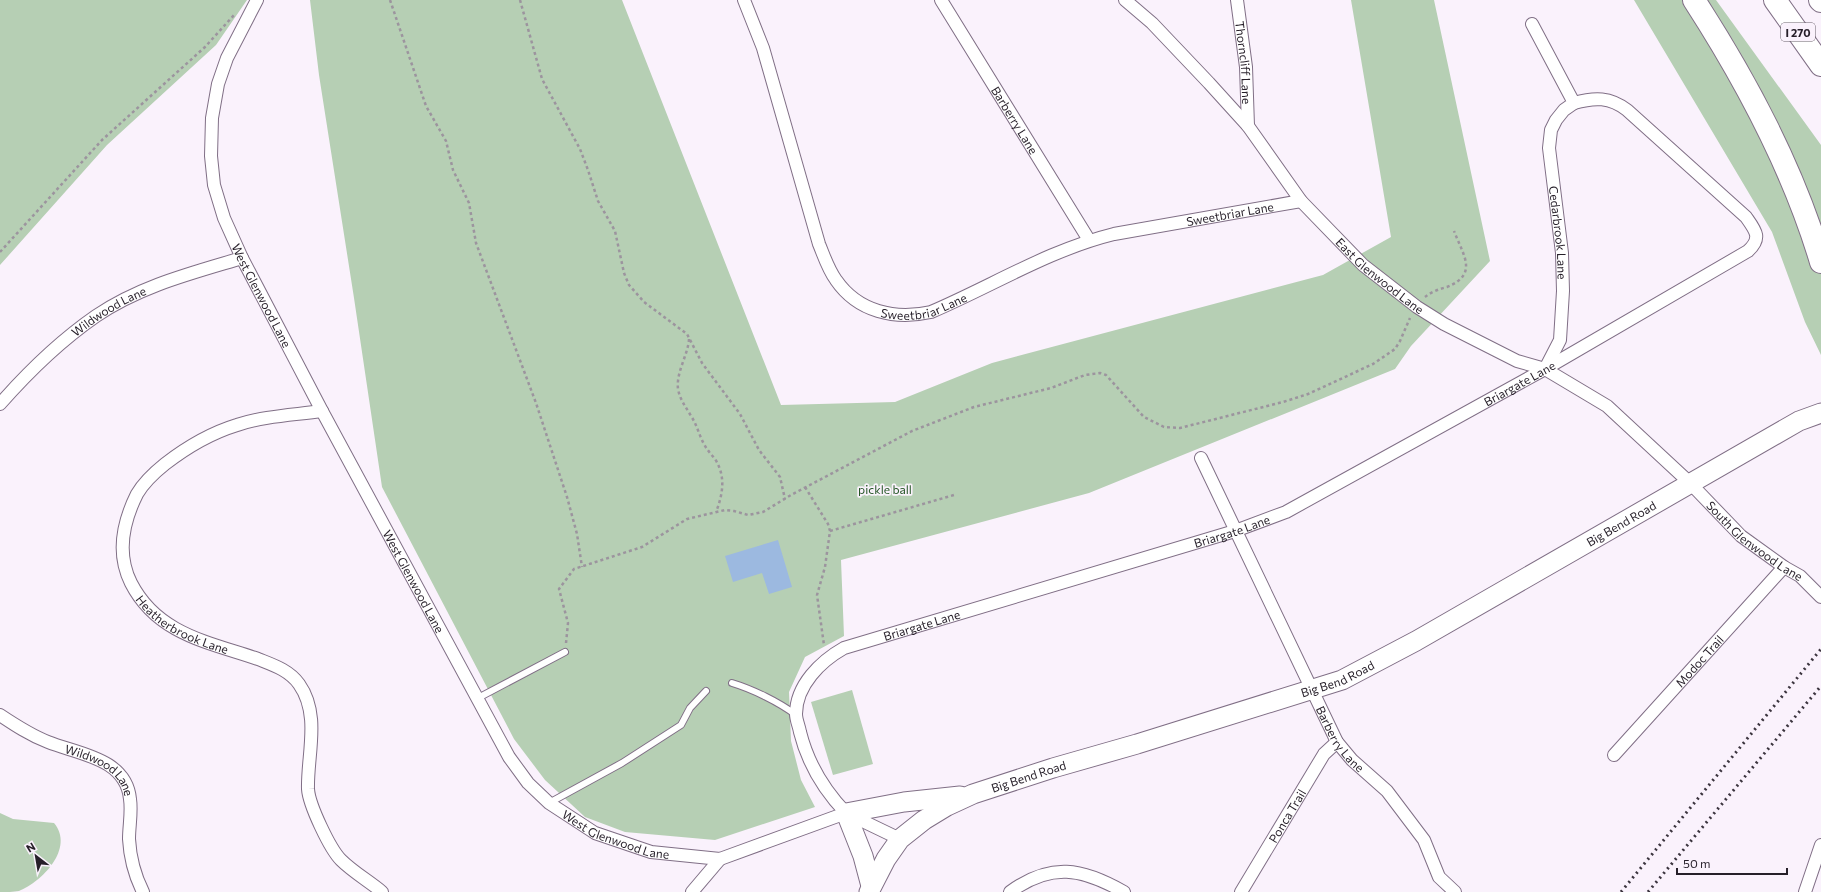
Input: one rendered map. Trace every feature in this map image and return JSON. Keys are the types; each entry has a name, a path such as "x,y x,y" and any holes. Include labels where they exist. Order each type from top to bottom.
{"highway":[{"path":"1694,0 1742,79 1768,129 1804,211 1821,262"},
{"name":"I 270","path":"1775,0 1821,65"}],"main road":[{"name":"Big Bend Road","path":"1799,421 1821,398"},
{"name":"Big Bend Road","path":"870,889 886,859 900,839 924,820 947,806 973,794 1053,768 1342,680 1409,644 1799,421 1821,413"},
{"path":"870,889 863,856 846,813 904,802 973,794"}],"street":[{"name":"West Glenwood Lane","path":"257,0 227,58 218,84 212,118 211,156 214,185 224,218 242,258 322,412 509,757 528,783 549,803 595,833 651,852 720,859 846,813"},
{"name":"Sweetbriar Lane","path":"744,0 763,48 819,244 836,280 848,295 858,302 875,310 894,315 913,316 931,312 1047,257 1089,240 1114,234 1302,201"},
{"name":"Barberry Lane","path":"941,0 1089,240"},
{"name":"East Glenwood Lane","path":"1125,0 1157,29 1248,126 1302,201 1363,265 1417,307 1444,324 1517,361 1545,369 1607,406 1690,483"},
{"name":"Thorncliff Lane","path":"1237,0 1246,67 1248,126"},
{"path":"1532,24 1574,103"},
{"name":"Cedarbrook Lane","path":"1545,369 1560,340 1563,291 1562,253 1549,148 1551,130 1556,120 1564,110 1574,103 1588,99 1603,98 1617,103 1627,110 1746,217 1756,232 1757,239"},
{"name":"Briargate Lane","path":"846,813 828,794 808,758 796,715 800,694 808,681 830,656 844,648 1235,531 1286,512 1545,369 1748,251 1754,246 1757,239"},
{"name":"Wildwood Lane","path":"0,404 28,373 62,341 97,315 134,295 178,277 242,258"},
{"name":"Heatherbrook Lane","path":"322,412 264,419 238,425 203,439 177,455 154,473 139,491 127,515 122,537 123,559 128,576 137,594 149,610 162,621 181,632 271,664 286,671 298,682 307,696 310,709 311,725 308,791 318,821 340,859 382,892"},
{"name":"Barberry Lane","path":"1201,458 1338,742 1352,760 1387,791 1424,840 1439,877 1455,892"},
{"name":"South Glenwood Lane","path":"1690,483 1741,536 1784,567 1800,576 1821,597"},
{"name":"Modoc Trail","path":"1614,755 1784,567"},
{"name":"Wildwood Lane","path":"0,715 20,729 48,742 92,756 108,765 120,775 127,787 130,799 129,840 132,861 143,892"},
{"name":"Ponca Trail","path":"1240,892 1324,754 1338,742"},
{"path":"846,813 900,839"},
{"path":"1805,892 1821,845"},
{"path":"692,892 720,859"},
{"path":"1010,892 1034,878 1057,871 1088,874 1124,892"}],"lane":[{"path":"478,698 565,652"},
{"path":"732,683 781,705 796,715"},
{"path":"549,803 622,763 681,725 690,708 706,690"}],"path":[{"path":"390,0 426,106 446,141 454,170 469,203 476,243 538,410 570,504 577,534 582,567"},
{"path":"520,0 542,79 580,149 598,201 615,231 624,273 630,285 644,302 677,326 689,338 702,363 740,414 759,450 780,477 785,499"},
{"path":"0,252 102,140 204,47 235,13"},
{"path":"565,652 568,623 559,589 574,569 642,547 687,519 716,512 734,511 748,515 772,508 805,487 912,431 942,418 974,407 1051,388 1085,375 1100,374 1106,375 1144,417 1155,424 1171,429 1263,409 1308,394 1384,358 1400,341 1408,322 1426,296 1456,283 1465,275 1467,268 1465,259 1454,231"},
{"path":"689,338 687,352 679,377 678,390 694,420 701,439 715,460 722,476 722,494 716,512"},
{"path":"805,487 828,524 830,531 828,554 817,601 825,649 830,656"},
{"path":"830,531 954,495"}],"green space":[{"path":"0,0 247,0 216,45 107,145 0,265"},
{"name":"pickle ball","path":"310,0 622,0 781,405 895,402 992,363 1323,275 1391,237 1351,0 1434,0 1490,261 1411,346 1395,369 1089,493 841,560 844,636 805,657 789,692 791,741 801,780 815,807 715,840 625,832 585,817 545,780 514,739 382,487 319,75"},
{"path":"1634,0 1716,0 1821,145 1821,355 1805,322 1772,232"},
{"path":"852,690 873,764 833,775 811,702"},
{"path":"0,813 13,819 54,823 59,833 61,843 53,863 37,880 28,887 19,891 0,892"}],"water":[{"path":"778,540 792,587 769,594 762,573 733,582 725,556"}],"railway":[{"path":"1621,892 1821,649"},
{"path":"1648,892 1821,686"}]}
